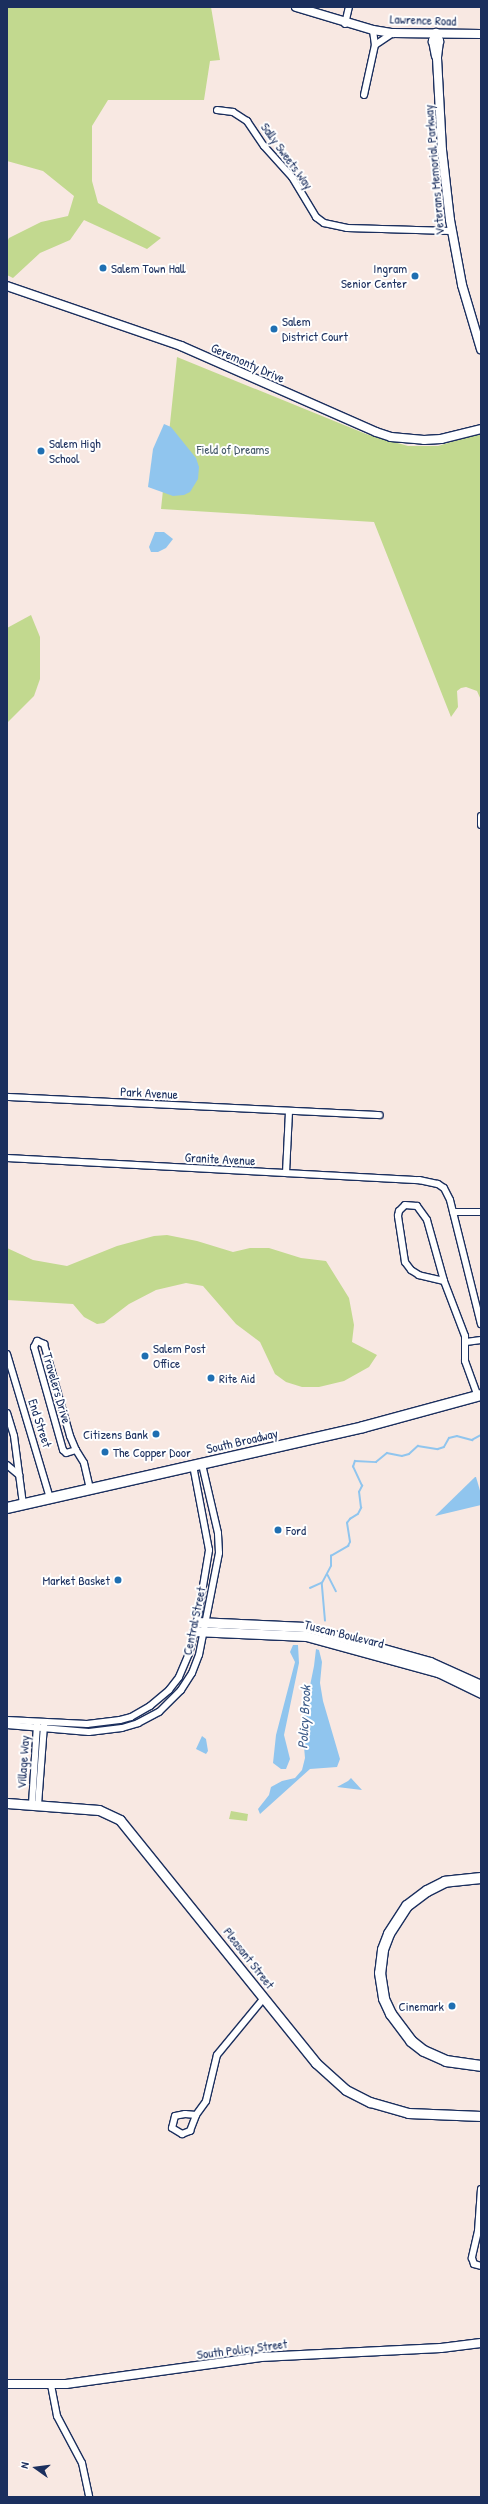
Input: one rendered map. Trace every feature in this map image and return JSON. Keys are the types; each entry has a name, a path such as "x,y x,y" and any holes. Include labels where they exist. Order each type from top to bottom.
{"main road":[{"name":"South Broadway","path":"7,1508 358,1428 479,1396"},
{"name":"Tuscan Boulevard","path":"200,1627 305,1627 430,1662 481,1685"},
{"name":"Tuscan Boulevard","path":"200,1627 306,1636 438,1672 481,1693"},
{"name":"Pleasant Street","path":"7,1803 99,1810 120,1820 316,2063 346,2090 370,2102 408,2113 481,2116"},
{"path":"481,1878 446,1882 427,1891 407,1906 397,1919 387,1938 380,1973 384,1998 391,2014 411,2041 431,2055 446,2061 481,2066"}],"street":[{"name":"Lawrence Road","path":"296,7 346,24 373,30 394,33 481,34"},
{"path":"346,24 349,7"},
{"path":"364,95 375,45 373,30"},
{"path":"375,45 394,33"},
{"name":"Veterans Memorial Parkway","path":"436,33 439,41 437,58 444,171 451,231 464,292 481,349"},
{"name":"Sally Sweets Way","path":"217,110 237,114 247,120 264,146 292,177 316,217 324,223 346,228 451,231"},
{"name":"Geremonty Drive","path":"7,286 181,346 376,432 397,437 424,440 458,436 481,429"},
{"path":"481,816 481,825"},
{"name":"Park Avenue","path":"7,1097 380,1115"},
{"path":"286,1173 289,1111"},
{"name":"Granite Avenue","path":"7,1158 432,1182 444,1188 448,1193 453,1212"},
{"path":"444,1281 420,1275 411,1270 405,1262 398,1216 399,1211 405,1205 414,1204 425,1214 444,1281 466,1342 465,1361 479,1396"},
{"path":"481,1212 453,1212 481,1324"},
{"path":"466,1342 481,1340"},
{"name":"Travelers Drive","path":"76,1450 66,1453 63,1450 34,1347 37,1341 44,1344 76,1450 84,1463 90,1490"},
{"name":"End Street","path":"7,1354 10,1375 50,1498"},
{"path":"7,1413 14,1436 23,1504"},
{"name":"Central Street","path":"7,1725 89,1732 109,1731 133,1725 152,1716 174,1698 188,1681 199,1655 200,1627 209,1550 197,1464"},
{"name":"Central Street","path":"7,1720 37,1720 99,1724 125,1719 141,1712 160,1699 179,1677 200,1627 218,1563 219,1543 197,1464"},
{"path":"7,1465 19,1475"},
{"name":"Village Way","path":"35,1805 37,1720"},
{"name":"Village Way","path":"35,1805 44,1721"},
{"path":"196,2115 206,2101 217,2055 264,1998"},
{"path":"481,2189 480,2224 472,2258 474,2264 481,2266"},
{"name":"South Policy Street","path":"7,2384 51,2385 261,2357 434,2348 481,2343"},
{"path":"51,2385 59,2422 82,2464 88,2497"}],"green space":[{"path":"7,7 211,7 220,60 210,61 204,100 108,100 92,126 92,181 98,203 161,238 147,249 84,220 70,240 40,253 13,278 7,275 7,242 9,238 41,222 68,216 74,196 43,171 7,161"},
{"name":"Field of Dreams","path":"177,357 366,434 408,446 438,446 481,433 481,700 477,691 466,687 461,688 457,691 458,707 451,717 374,522 161,509"},
{"path":"31,615 40,637 40,679 34,696 7,723 7,628"},
{"path":"167,1235 197,1241 233,1252 250,1248 269,1248 301,1258 326,1261 349,1298 354,1325 352,1342 377,1355 369,1367 344,1381 319,1387 302,1387 286,1382 275,1374 260,1342 236,1324 203,1286 186,1283 156,1290 129,1304 104,1323 97,1324 84,1317 73,1304 7,1300 7,1248 33,1260 67,1266 117,1246 154,1236"},
{"path":"231,1811 248,1814 247,1821 229,1819"}],"water":[{"path":"164,424 171,427 196,458 199,467 198,479 190,492 184,495 173,496 148,487 153,449"},
{"path":"155,532 164,532 173,539 166,548 158,552 151,552 149,547"},
{"path":"475,1477 481,1494 481,1505 435,1516"},
{"path":"293,1645 298,1645 299,1663 284,1735 290,1759 286,1769 281,1769 273,1763 276,1735 295,1662 290,1652"},
{"path":"316,1649 319,1650 322,1662 320,1683 323,1701 340,1759 337,1767 310,1769 260,1814 258,1809 269,1795 271,1787 282,1781 295,1778 302,1770 305,1758 302,1725"},
{"path":"202,1736 206,1739 208,1751 206,1754 196,1749"},
{"path":"351,1778 362,1790 337,1787 348,1781"}],"waterway":[{"name":"Policy Brook","path":"325,1621 322,1583 331,1566 331,1556 348,1546 350,1542 347,1523 358,1514 361,1508 359,1492 362,1486 353,1467 355,1461 376,1462 387,1453 402,1456 409,1454 418,1446 438,1449 444,1447 449,1438 457,1436 472,1440 481,1435"},
{"path":"328,1575 336,1591"},
{"path":"310,1588 321,1583"}],"place":[{"name":"Salem Town Hall","path":"103,268"},
{"name":"Ingram Senior Center","path":"415,276"},
{"name":"Salem District Court","path":"274,329"},
{"name":"Salem High School","path":"41,451"},
{"name":"Salem Post Office","path":"145,1356"},
{"name":"Rite Aid","path":"211,1378"},
{"name":"Citizens Bank","path":"156,1434"},
{"name":"The Copper Door","path":"105,1452"},
{"name":"Ford","path":"278,1530"},
{"name":"Market Basket","path":"118,1580"},
{"name":"Cinemark","path":"452,2006"}]}
